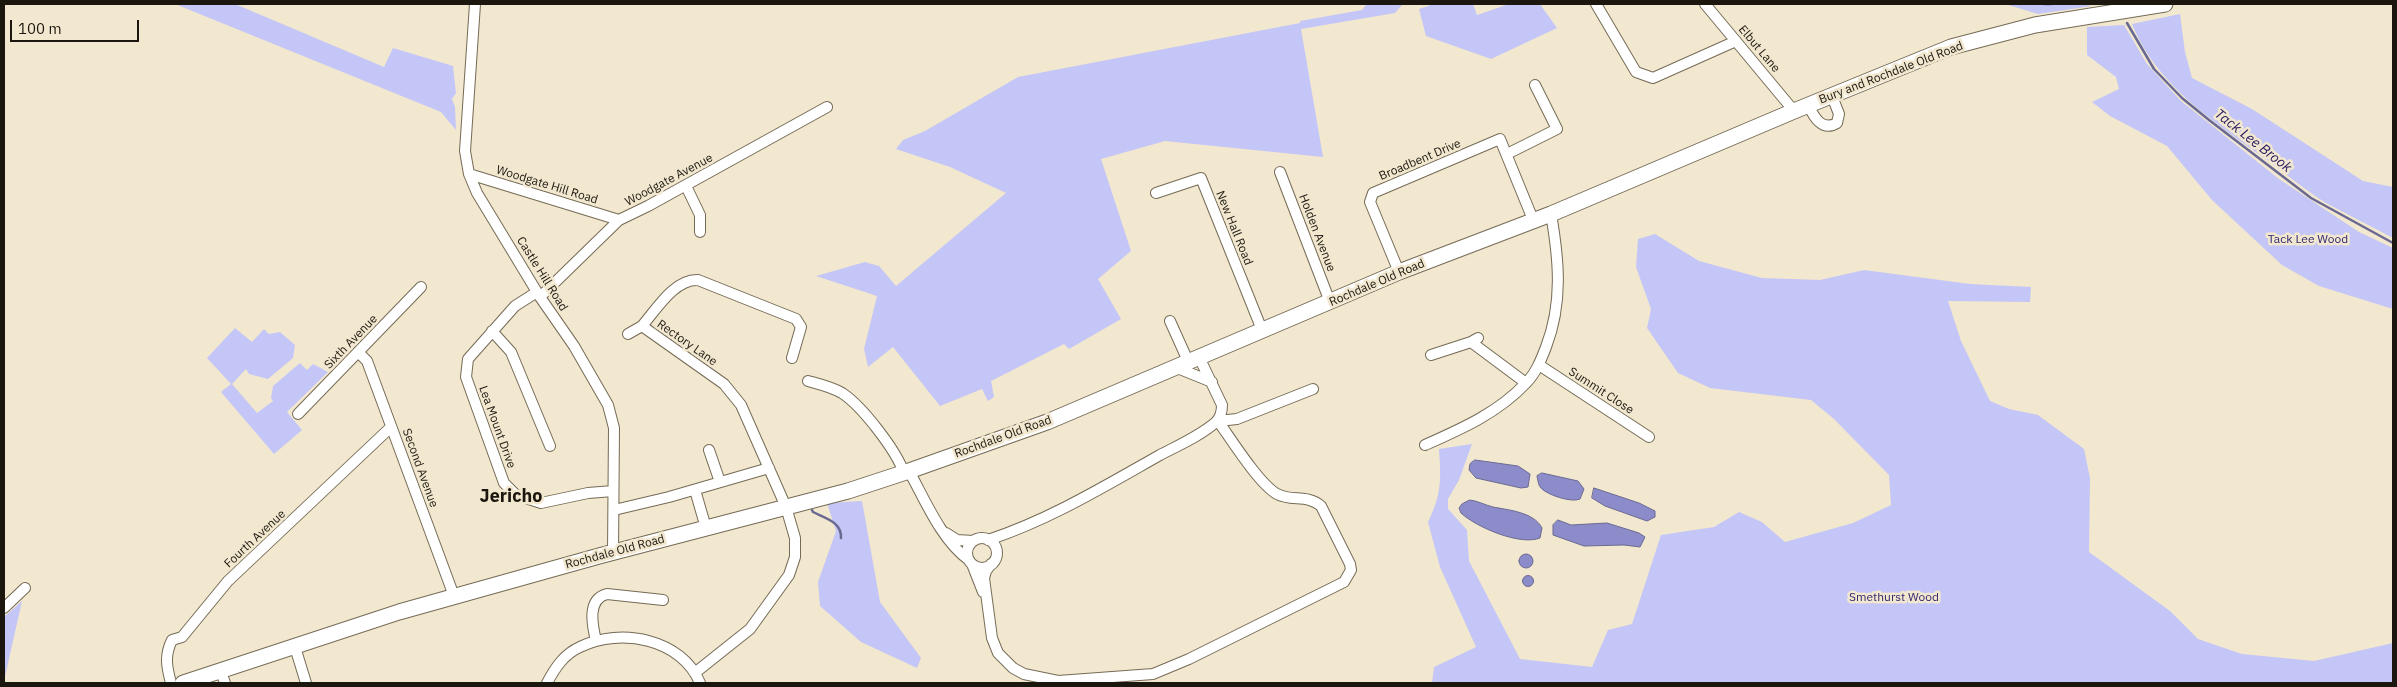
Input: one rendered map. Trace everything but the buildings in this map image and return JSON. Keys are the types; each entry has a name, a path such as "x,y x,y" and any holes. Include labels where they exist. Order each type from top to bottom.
{"main road":[{"name":"Bury and Rochdale Old Road","path":"1801,108 1951,47 2034,25 2165,4"},
{"name":"Rochdale Old Road","path":"183,683 223,677 295,647 454,596 614,552 786,508 906,472 1047,422 1399,272 1534,222 1801,108"}],"street":[{"name":"Castle Hill Road","path":"475,4 466,151 469,174 477,193 538,294 574,346 608,405 614,428 614,552"},
{"path":"1596,4 1636,72 1653,78 1736,41"},
{"name":"Elbut Lane","path":"1705,4 1736,41 1801,108 1828,127 1838,124 1839,114 1832,96"},
{"path":"1534,222 1507,154 1557,129 1535,85"},
{"name":"Woodgate Avenue","path":"538,294 619,220 686,186 827,107"},
{"name":"Broadbent Drive","path":"1399,272 1370,202 1374,193 1500,139 1507,154"},
{"name":"Holden Avenue","path":"1280,172 1330,302"},
{"name":"Woodgate Hill Road","path":"469,174 619,220"},
{"name":"New Hall Road","path":"1156,193 1201,178 1262,330"},
{"path":"686,186 700,215 700,232"},
{"path":"1425,445 1464,428 1491,411 1526,383 1539,365 1554,328 1560,296 1557,247 1551,214"},
{"name":"Rectory Lane","path":"696,672 750,629 788,575 795,557 795,538 786,508 741,405 724,384 642,326 673,290 687,280 698,280 796,319 801,327 792,358"},
{"name":"Sixth Avenue","path":"298,414 421,287"},
{"name":"Lea Mount Drive","path":"538,294 515,306 468,359 466,377 504,483 510,491 530,502 541,504 588,493 614,490"},
{"path":"1170,321 1187,362 1212,382 1222,405 1222,412 1218,421"},
{"path":"628,334 642,326"},
{"path":"492,331 511,352 550,446"},
{"path":"1431,355 1474,340 1526,383"},
{"name":"Second Avenue","path":"358,352 367,361 454,596"},
{"path":"1187,362 1212,382"},
{"name":"Summit Close","path":"1539,365 1649,437"},
{"path":"808,380 840,392 859,407 898,460 945,532 951,545 971,562 982,568 992,564"},
{"path":"988,540 1031,523 1077,500 1194,437 1218,421 1237,419 1313,389"},
{"path":"945,532 957,540 973,541 983,538 988,540 997,550 995,560 986,571 984,578 992,642 1004,661 1024,674 1059,682 1153,674 1189,659 1344,582 1351,570 1350,564 1320,506 1308,494 1286,497 1271,490 1218,421"},
{"name":"Fourth Avenue","path":"171,683 166,665 168,650 172,640 182,637 228,581 391,427"},
{"path":"709,450 710,464 720,482"},
{"path":"614,510 695,490 769,468"},
{"path":"695,490 706,528"},
{"path":"973,541 968,549 971,562 987,602"},
{"path":"4,608 25,588"},
{"path":"596,641 593,604 599,596 607,594 663,600"},
{"path":"547,683 565,657 579,647 596,641 628,639 657,643 675,652 696,672 700,683"},
{"path":"295,647 306,683"}],"green space":[{"path":"175,4 235,4 384,67 393,48 453,66 456,93 452,99 455,107 456,130 441,112"},
{"path":"1367,4 1403,4 1395,13 1301,29 1323,157 1165,141 1101,159 1131,251 1098,279 1121,319 1069,349 1064,344 991,381 994,397 988,401 982,389 940,406 893,347 868,367 864,349 877,296 816,276 865,262 879,266 896,286 1006,193 950,167 896,149 903,140 925,131 1018,77 1300,23 1300,21 1362,10"},
{"path":"1434,4 1473,4 1477,15 1509,4 1540,4 1557,28 1491,59 1426,36 1419,9"},
{"path":"2005,4 2082,4 2092,6 2038,14"},
{"name":"Tack Lee Wood","path":"2180,14 2185,52 2192,78 2252,109 2363,181 2393,187 2393,238 2326,203 2311,193 2227,132 2189,101 2172,84 2156,66 2132,24"},
{"name":"Tack Lee Wood","path":"2124,25 2147,64 2181,101 2279,179 2359,232 2393,248 2393,309 2319,286 2282,265 2212,200 2167,146 2110,116 2092,102 2119,89 2116,77 2087,55 2087,27"},
{"name":"Smethurst Wood","path":"1655,234 1699,261 1762,278 1820,280 1864,270 1970,284 2031,287 2030,302 1948,301 1961,341 1990,401 2009,409 2038,415 2084,449 2090,478 2089,552 2170,611 2198,639 2242,654 2314,661 2393,643 2393,683 1432,683 1434,667 1476,647 1440,567 1428,522 1436,503 1440,486 1439,449 1472,444 1459,480 1448,499 1448,509 1467,530 1469,561 1520,659 1592,667 1608,630 1632,624 1661,535 1714,527 1739,512 1762,522 1785,542 1853,523 1891,505 1889,475 1834,419 1811,400 1710,388 1678,373 1647,328 1651,309 1636,267 1638,239"},
{"path":"235,328 252,342 264,329 269,334 280,332 295,345 293,358 268,379 249,374 246,369 232,384 257,413 273,401 271,398 273,386 300,363 307,370 313,364 328,372 287,412 302,430 274,454 221,392 231,384 207,358"},
{"path":"862,501 880,602 921,658 917,668 861,642 820,606 818,582 836,531 827,503"},
{"path":"22,601 4,681 4,617"}],"shaded area":[{"path":"1475,460 1518,466 1530,474 1528,487 1521,488 1476,478 1469,470 1470,464"},
{"path":"1542,473 1578,481 1584,489 1580,499 1566,499 1544,491 1539,485 1537,476"},
{"path":"1594,488 1639,503 1655,511 1655,517 1647,521 1605,506 1592,498"},
{"path":"1470,500 1533,518 1542,528 1540,538 1531,540 1510,537 1477,524 1461,513 1459,508"},
{"path":"1558,520 1571,525 1607,523 1639,533 1645,537 1640,547 1624,545 1584,546 1553,535 1553,525"},
{"path":"1526,554 1531,556 1533,561 1531,566 1526,568 1521,566 1519,561 1521,556"},
{"path":"1528,575 1534,581 1528,587 1522,581"}],"waterway":[{"path":"2044,4 2051,4"},
{"name":"Tack Lee Brook","path":"2127,23 2154,69 2182,98 2311,198 2393,243"},
{"path":"812,510 836,524 841,533 841,538"}],"district":[{"name":"Jericho","path":"511,497"}]}
